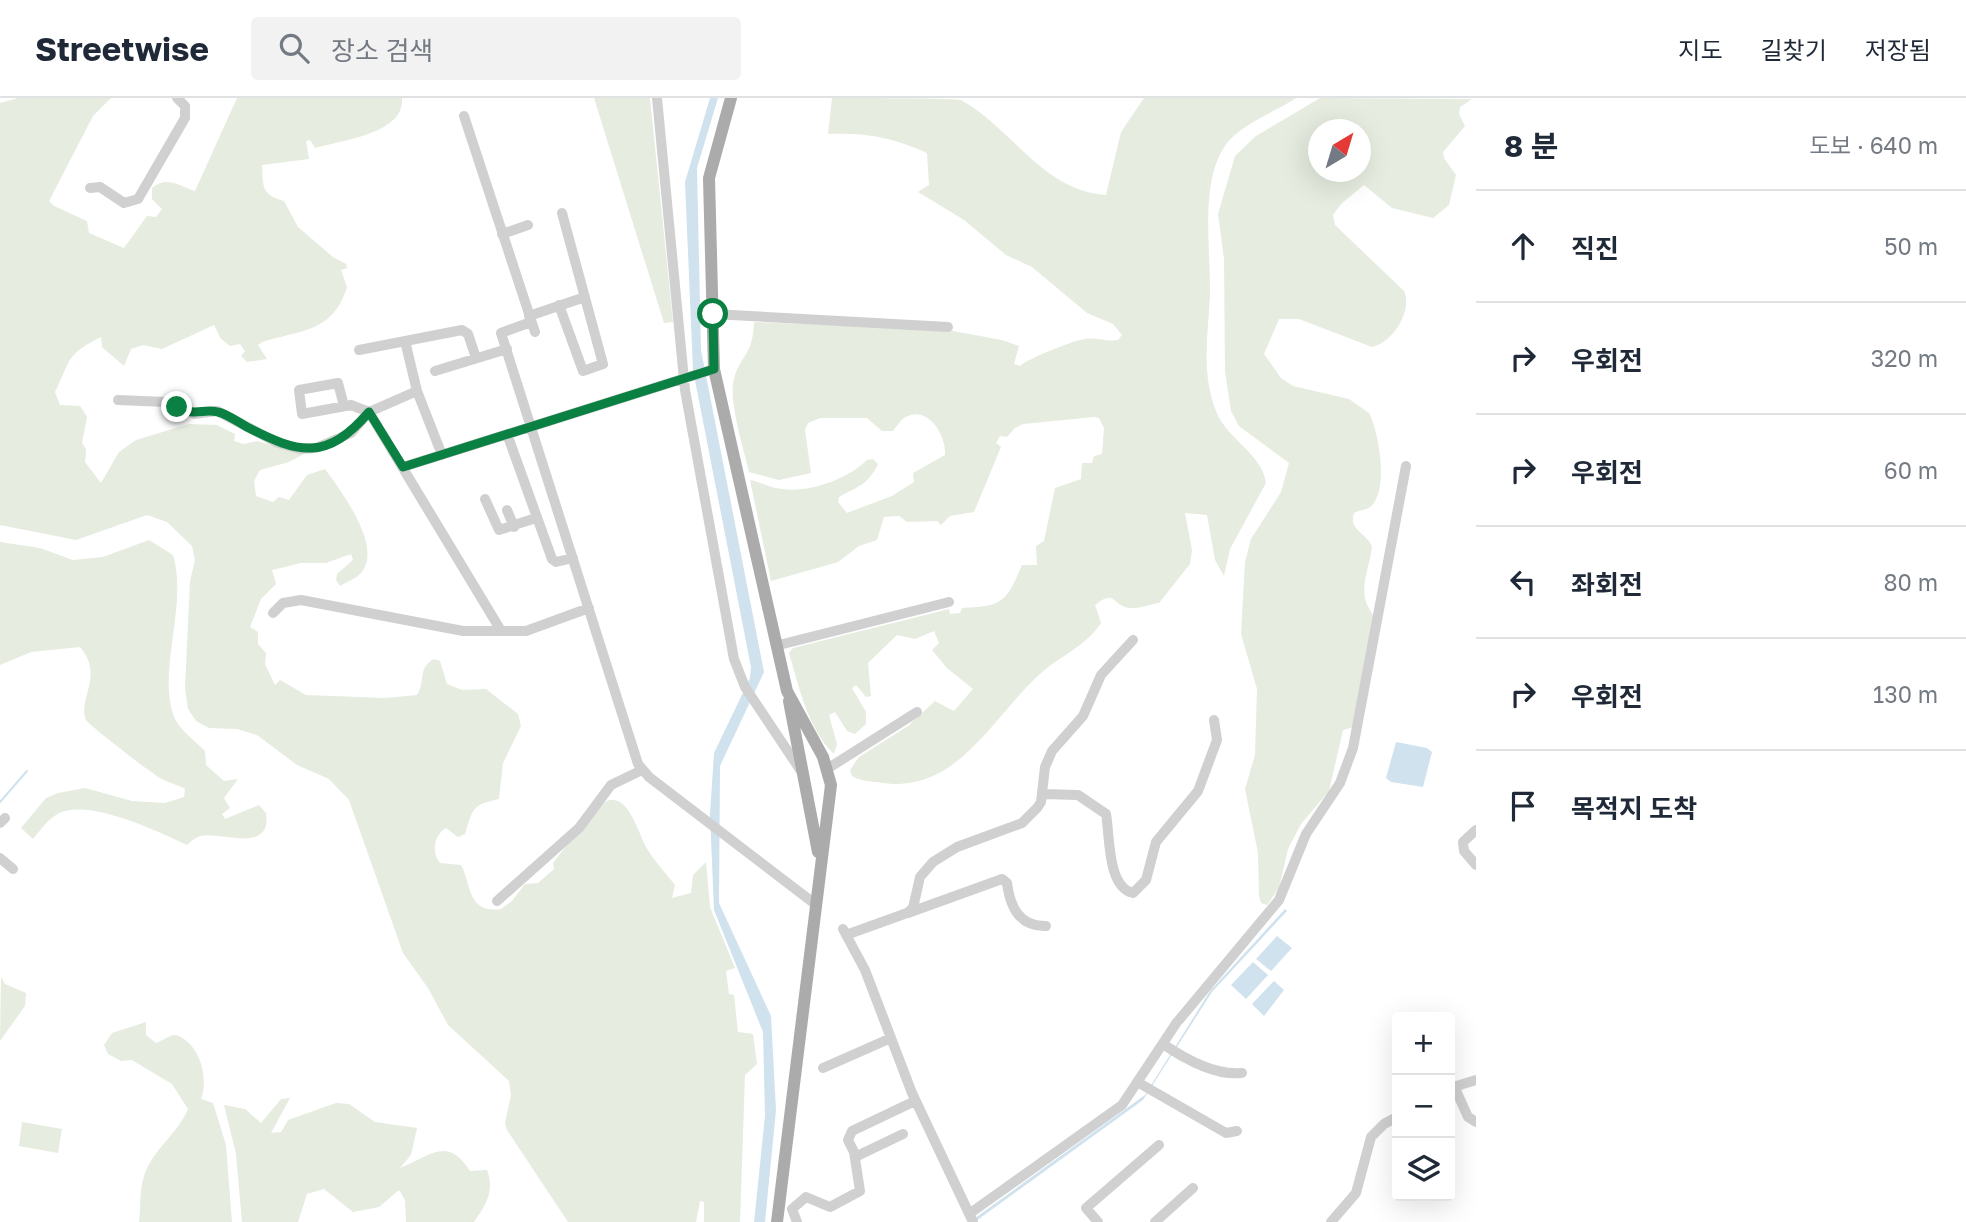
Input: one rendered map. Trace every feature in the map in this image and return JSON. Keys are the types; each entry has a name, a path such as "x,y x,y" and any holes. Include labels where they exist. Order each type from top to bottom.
{"main road":[{"path":"731,98 709,178 713,314 710,370 779,645 820,863"},
{"path":"777,1222 831,785 827,769 787,691"}],"street":[{"path":"90,188 100,187 124,203 138,199 186,118 185,106 177,98"},
{"path":"657,98 687,376 734,659 745,687 804,775"},
{"path":"464,116 532,323"},
{"path":"559,305 583,371 603,364 562,213"},
{"path":"502,233 528,225"},
{"path":"584,297 559,305 532,323 502,332 642,770 815,904"},
{"path":"713,314 948,327"},
{"path":"359,350 462,330 468,334 477,358"},
{"path":"405,341 417,391 442,455"},
{"path":"435,371 507,349"},
{"path":"403,467 710,370"},
{"path":"344,406 338,383 299,390 302,414 344,406 358,406 369,412 500,629"},
{"path":"118,400 166,402 194,414 216,411 278,443 300,449 316,448 351,433 369,412 417,391"},
{"path":"507,434 552,559 556,562 573,558"},
{"path":"1046,926 1032,926 1024,921 1013,906 1007,883 1002,879 844,932 865,970 915,1101 927,1118 971,1219 1122,1105 1170,1049 1178,1021 1276,905 1306,834 1346,770 1353,748 1406,466"},
{"path":"485,499 496,528 502,531 537,518"},
{"path":"507,510 514,527"},
{"path":"273,613 283,603 301,600 447,630 526,631 589,608"},
{"path":"779,645 949,602"},
{"path":"907,913 915,900 920,877 933,862 957,848 1022,823 1037,808 1042,794 1045,767 1052,751 1083,716 1101,676 1133,640"},
{"path":"827,769 917,712"},
{"path":"1042,794 1078,795 1106,814 1114,878 1125,891 1133,893 1146,880 1156,842 1198,791 1217,740 1213,720"},
{"path":"497,901 579,828 611,785 642,770"},
{"path":"1476,830 1463,842 1464,851 1476,865"},
{"path":"0,858 13,869"},
{"path":"823,1068 891,1038"},
{"path":"1170,1049 1223,1074 1242,1073"},
{"path":"1455,1086 1476,1080"},
{"path":"1139,1083 1226,1133 1237,1131"},
{"path":"1455,1093 1468,1117 1476,1122"},
{"path":"797,1222 792,1209 806,1198 830,1207 860,1191 855,1157 848,1140 852,1131 915,1101"},
{"path":"1331,1222 1356,1193 1371,1137 1392,1120"},
{"path":"855,1157 903,1134"},
{"path":"1098,1222 1086,1208 1159,1145"},
{"path":"1156,1222 1193,1188"}],"shaded area":[{"path":"18,98 111,98 93,116 49,201 87,221 89,233 124,248 147,216 156,217 162,209 152,199 152,188 168,182 195,191 237,98 402,98 400,110 383,128 315,148 310,140 306,141 309,159 262,165 263,184 267,193 284,201 298,227 333,257 346,264 347,268 341,270 347,287 341,302 324,321 314,327 262,342 258,345 267,359 247,362 241,356 245,351 240,344 230,346 221,339 214,325 162,349 143,345 131,349 124,366 102,347 101,337 75,354 55,392 60,405 80,406 87,417 82,443 86,449 85,462 101,483 119,452 136,440 189,424 217,425 235,434 234,441 244,444 257,441 304,454 289,462 260,470 254,481 256,496 273,502 279,497 289,500 307,475 325,469 358,520 367,550 366,563 358,576 340,586 336,580 337,574 353,560 351,554 326,563 301,563 272,570 276,584 261,599 250,627 258,632 258,644 266,653 265,664 275,685 280,680 306,695 385,698 417,695 425,666 434,659 440,661 447,684 462,690 486,689 518,714 521,726 503,763 499,799 483,803 475,809 465,834 458,837 446,828 435,844 435,854 440,863 461,865 472,895 481,906 501,909 512,901 525,884 538,883 554,869 553,863 571,839 607,801 621,802 631,815 648,850 675,885 672,898 691,893 693,875 706,862 710,907 735,968 726,971 729,994 734,995 738,1032 753,1034 757,1064 745,1075 740,1222 704,1222 704,1202 700,1201 696,1222 568,1222 507,1130 505,1123 511,1095 509,1081 448,1025 428,988 403,953 349,800 329,779 297,765 257,735 237,729 209,728 196,721 188,709 185,688 190,581 195,560 192,546 167,522 147,515 76,540 0,525 0,103"},
{"path":"594,98 650,98 673,322 664,323"},
{"path":"832,98 961,100 980,112 1029,157 1064,183 1084,191 1106,195 1121,132 1144,98 1296,98 1237,133 1223,149 1211,182 1208,220 1208,382 1221,421 1258,463 1266,483 1230,549 1224,576 1215,560 1207,515 1185,513 1192,550 1190,564 1159,603 1130,608 1107,598 1095,605 1101,623 1088,638 1040,674 972,748 953,764 932,776 909,783 863,780 852,776 850,770 859,757 908,726 935,701 954,711 973,689 947,668 932,650 939,643 934,631 915,639 897,635 868,663 871,696 866,697 856,685 852,688 866,712 866,724 855,734 847,731 835,712 829,715 837,744 834,754 811,720 789,653 793,648 949,609 950,614 960,613 962,608 986,606 1001,600 1012,587 1022,565 1037,565 1036,546 1044,541 1055,488 1081,479 1082,463 1092,463 1094,456 1102,454 1104,428 1099,418 1094,417 1023,424 1007,437 1000,436 996,443 1001,447 974,512 950,516 941,525 937,521 907,522 899,516 884,517 877,540 859,546 838,562 771,581 750,480 793,490 816,487 839,479 867,460 873,459 878,464 870,477 862,485 839,497 838,502 847,513 892,496 914,482 913,473 945,455 945,448 934,424 921,415 904,418 893,431 882,431 867,418 820,418 808,423 805,430 811,473 779,480 749,472 735,412 733,388 737,371 749,349 754,322 948,330 1002,340 1019,346 1014,364 1020,366 1079,340 1118,340 1122,335 1113,324 1087,313 1032,267 1006,255 964,220 918,192 929,185 927,153 879,137 828,134"},
{"path":"1320,98 1472,99 1460,107 1459,114 1465,126 1443,152 1456,175 1449,205 1433,218 1392,208 1364,185 1341,204 1333,215 1335,225 1404,291 1406,307 1394,333 1372,347 1299,319 1279,319 1264,354 1281,378 1293,386 1349,399 1369,413 1379,446 1381,472 1378,495 1373,504 1354,513 1353,519 1355,527 1372,546 1364,592 1369,609 1376,618 1354,727 1343,730 1329,791 1301,824 1288,849 1279,888 1267,905 1261,903 1259,896 1258,853 1245,789 1255,755 1257,689 1241,634 1245,562 1251,539 1281,492 1289,463 1239,426 1231,411 1225,371 1224,259 1218,214 1235,156 1256,136"},
{"path":"149,540 173,555 177,574 176,614 169,676 169,696 175,719 205,751 206,765 224,781 238,779 224,798 230,808 222,814 225,819 259,805 266,813 266,826 261,834 253,837 209,835 194,839 187,845 122,818 85,810 69,810 53,817 33,839 21,828 46,798 58,793 85,788 132,801 165,803 184,797 185,789 154,774 86,720 84,712 91,677 87,658 80,647 31,652 0,665 0,542 40,548 73,560 103,557"},
{"path":"1,977 5,984 26,993 25,1006 0,1041"},
{"path":"146,1022 146,1035 156,1043 176,1035 191,1045 201,1062 204,1081 201,1099 213,1103 226,1145 232,1222 139,1222 145,1173 188,1109 172,1084 132,1060 121,1061 108,1054 104,1045 112,1033"},
{"path":"290,1098 271,1133 281,1132 288,1120 336,1103 349,1104 375,1122 417,1128 411,1155 400,1168 430,1154 446,1151 462,1160 470,1171 487,1170 490,1191 482,1210 474,1222 406,1222 405,1200 399,1190 379,1207 353,1212 324,1189 307,1194 298,1222 242,1222 236,1154 224,1105 245,1109 261,1123 281,1099"},
{"path":"22,1122 62,1129 58,1153 19,1146"}],"water":[{"path":"710,98 718,98 697,168 701,350 764,672 720,766 719,903 771,1016 776,1110 765,1222 754,1222 765,1116 763,1032 714,910 710,814 714,753 750,678 751,667 693,370 685,182"},
{"path":"1396,742 1427,748 1432,752 1423,787 1391,782 1386,778"},
{"path":"1285,909 1287,911 1212,992 1143,1100 976,1221 975,1218 1145,1095 1210,991"},
{"path":"1277,936 1292,948 1271,971 1256,959"},
{"path":"1253,962 1268,975 1246,999 1231,985"},
{"path":"1274,981 1284,990 1264,1016 1252,1004"}],"waterway":[{"path":"0,802 27,771"}],"route":[{"path":"177,407 190,414 216,411 278,443 300,449 316,448 351,433 369,412 403,467 714,369 713,314"}]}
